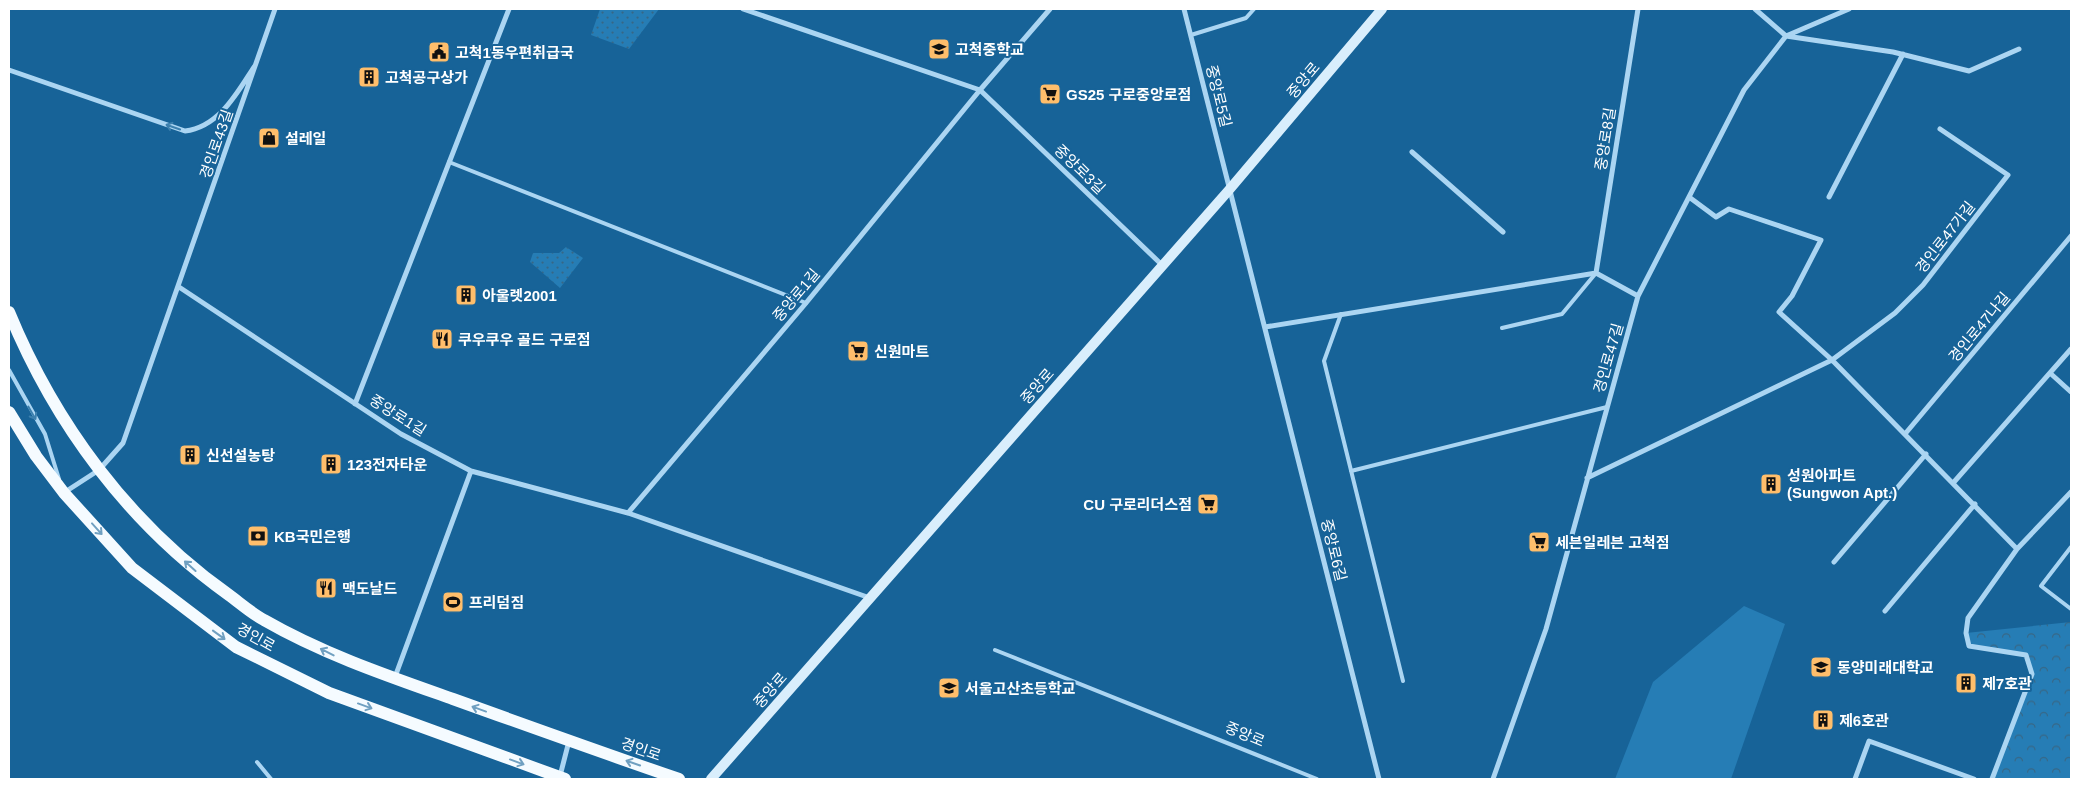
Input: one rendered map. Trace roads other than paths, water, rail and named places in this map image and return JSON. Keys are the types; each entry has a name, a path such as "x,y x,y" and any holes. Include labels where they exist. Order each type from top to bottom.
{"main road":[{"name":"중앙로","path":"712,779 1163,266 1382,9"},
{"name":"경인로","path":"9,312 41,382 63,419 99,470 146,526 196,572 262,619 339,658 679,779"},
{"name":"경인로","path":"9,412 36,456 64,493 132,568 236,647 329,693 561,779"}],"street":[{"name":"경인로43길","path":"64,493 99,470 123,443 259,60 275,9"},
{"path":"355,404 509,9"},
{"name":"중앙로3길","path":"744,9 980,90 1163,266"},
{"path":"980,90 1050,9"},
{"name":"중앙로5길","path":"1184,9 1229,190"},
{"name":"중앙로8길","path":"1596,273 1638,9"},
{"path":"1755,9 1786,36 1903,54 1969,70 2019,49"},
{"name":"경인로47길","path":"1493,779 1546,629 1638,296 1744,90 1786,36 1849,9"},
{"path":"1829,197 1903,54"},
{"path":"9,70 185,131 196,130 228,106 259,60"},
{"name":"중앙로1길","path":"628,513 806,303 980,90"},
{"name":"경인로47가길","path":"1587,478 1832,360 1895,313 1924,285 2008,175 1940,129"},
{"path":"1412,152 1503,232"},
{"name":"중앙로6길","path":"1229,190 1379,779"},
{"path":"1689,198 1716,217 1729,209 1821,240 1792,296 1779,312 1832,360 1954,482 2017,549"},
{"name":"경인로47나길","path":"1905,434 2071,236"},
{"path":"1265,327 1596,273 1638,296"},
{"name":"중앙로1길","path":"179,287 401,434 471,470 628,513 871,598"},
{"path":"1954,482 2071,349"},
{"path":"2050,373 2071,392"},
{"path":"1834,562 1926,454"},
{"path":"395,678 471,470"},
{"path":"1992,779 2032,674 2026,654 1969,646 1966,633 1968,618 2017,549 2071,492"},
{"path":"1885,611 1975,504"},
{"path":"561,779 569,741"},
{"path":"1855,779 1869,741 1974,779"}],"lane":[{"path":"1191,35 1246,18 1254,9"},
{"path":"449,162 806,303"},
{"path":"1502,328 1562,314 1596,273"},
{"path":"1341,314 1324,361 1403,681"},
{"path":"9,370 45,434 64,493"},
{"path":"1351,471 1607,407"},
{"path":"2071,547 2041,586 2071,609"},
{"name":"중앙로","path":"995,650 1318,779"},
{"path":"258,762 271,779"}],"place":[{"name":"고척중학교","path":"939,49"},
{"name":"고척1동우편취급국","path":"439,52"},
{"name":"고척공구상가","path":"369,77"},
{"name":"GS25 구로중앙로점","path":"1050,94"},
{"name":"설레일","path":"269,138"},
{"name":"아울렛2001","path":"466,295"},
{"name":"쿠우쿠우 골드 구로점","path":"442,339"},
{"name":"신원마트","path":"858,351"},
{"name":"신선설농탕","path":"190,455"},
{"name":"123전자타운","path":"331,464"},
{"name":"성원아파트 (Sungwon Apt.)","path":"1771,484"},
{"name":"CU 구로리더스점","path":"1208,504"},
{"name":"KB국민은행","path":"258,536"},
{"name":"세븐일레븐 고척점","path":"1539,542"},
{"name":"맥도날드","path":"326,588"},
{"name":"프리덤짐","path":"453,602"},
{"name":"동양미래대학교","path":"1821,667"},
{"name":"제7호관","path":"1966,683"},
{"name":"서울고산초등학교","path":"949,688"},
{"name":"제6호관","path":"1823,720"}]}
